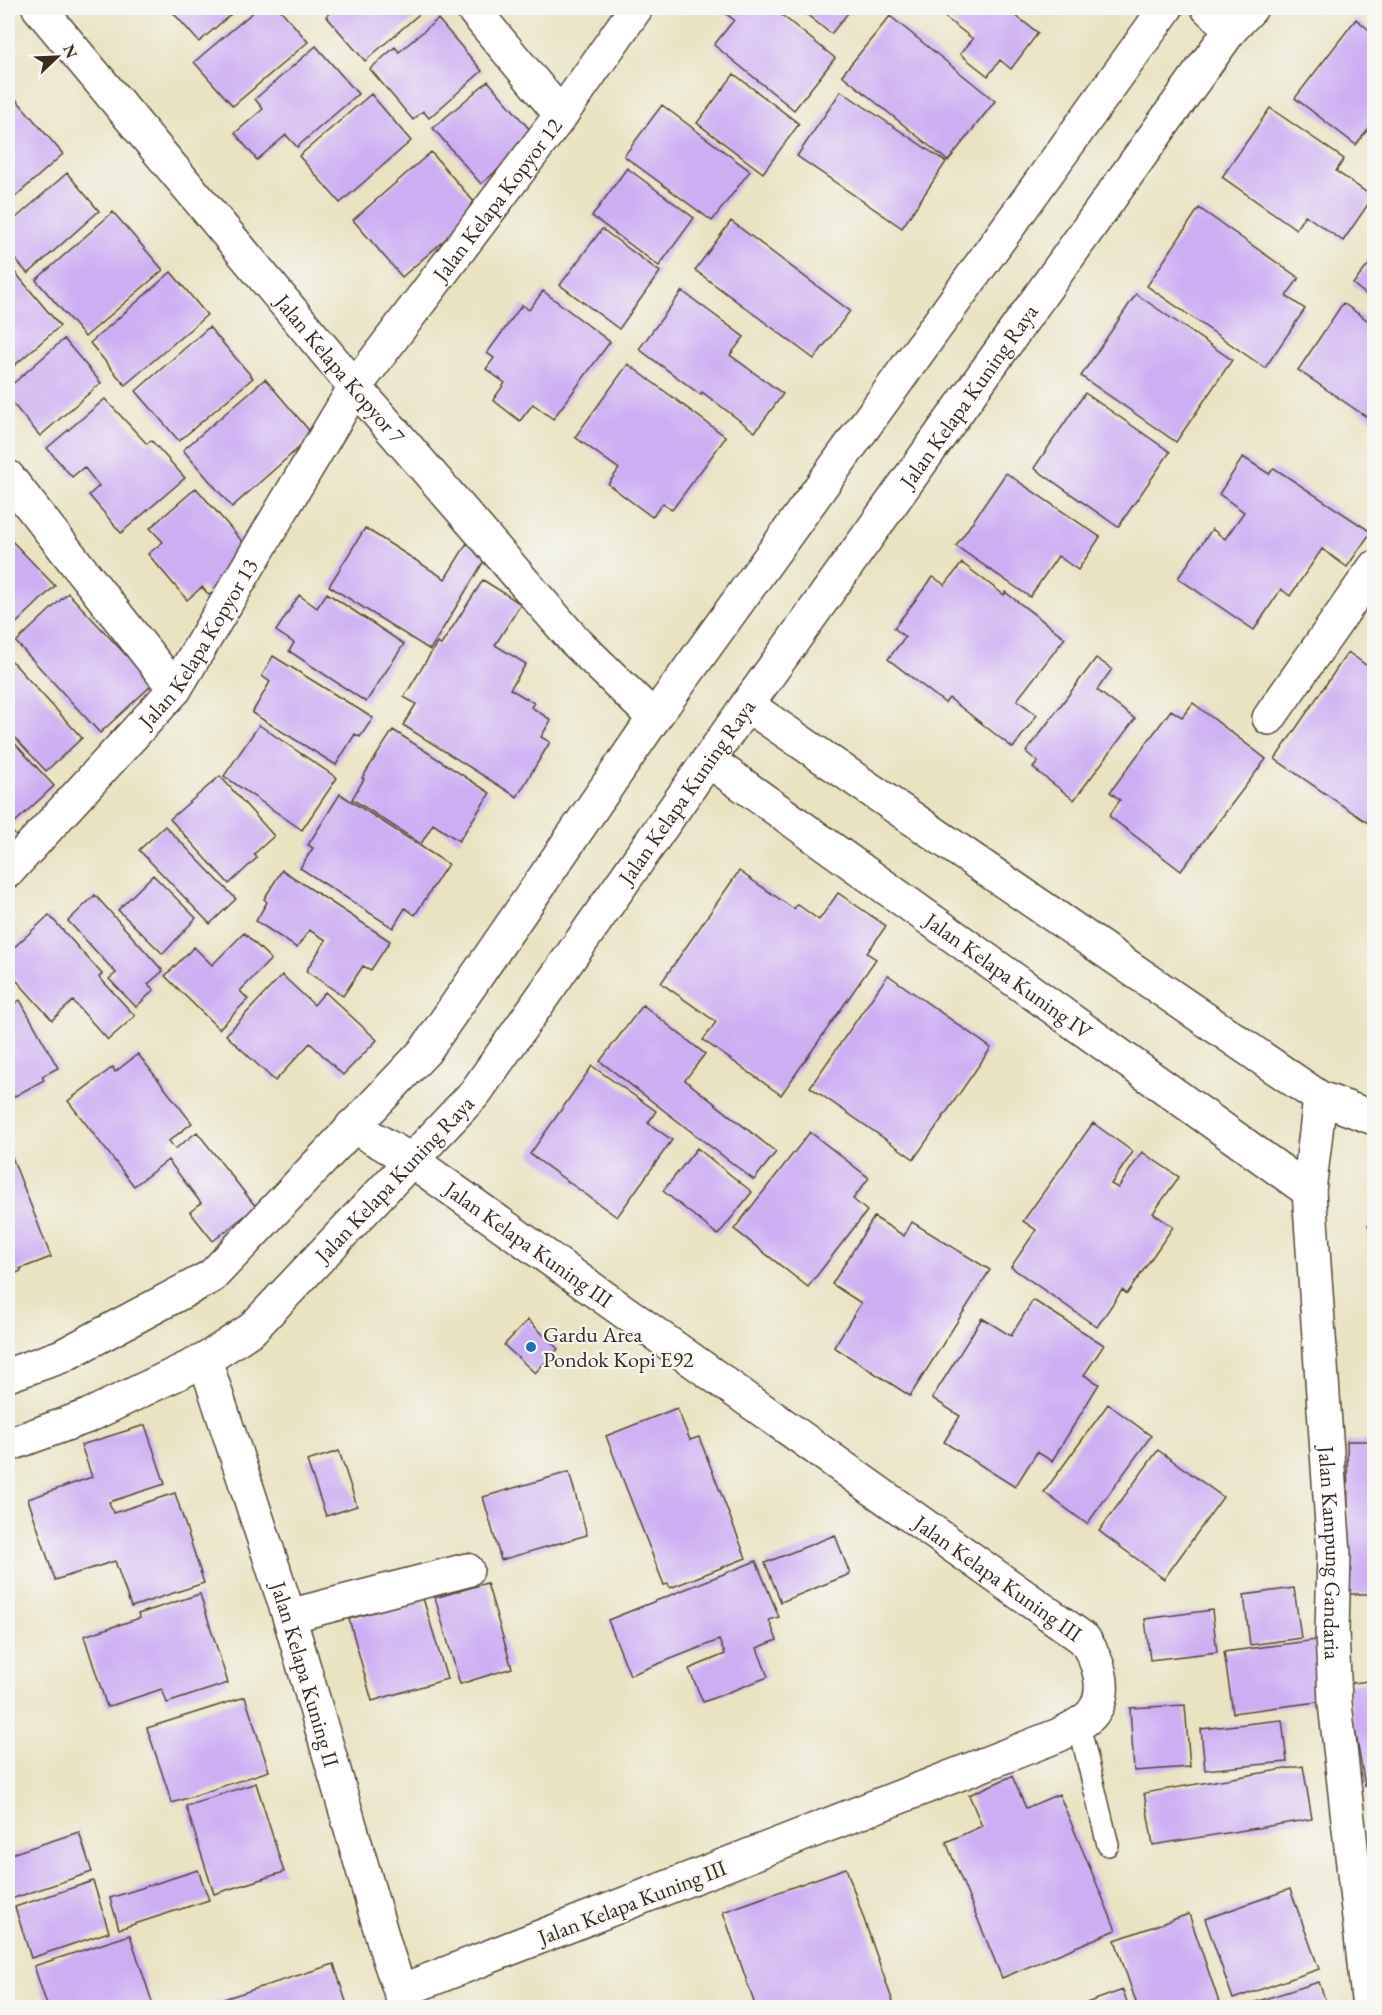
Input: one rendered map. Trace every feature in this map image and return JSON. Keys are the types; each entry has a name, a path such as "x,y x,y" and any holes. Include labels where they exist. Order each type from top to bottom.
{"street":[{"name":"Jalan Kelapa Kopyor 7","path":"39,8 355,387 574,640 654,718"},
{"path":"472,8 561,115"},
{"name":"Jalan Kelapa Kopyor 12","path":"355,387 561,115 636,8"},
{"path":"8,1375 62,1356 212,1276 424,1051 654,718 1166,8"},
{"name":"Jalan Kelapa Kuning Raya","path":"8,1445 88,1416 205,1360 252,1329 475,1092 1230,15"},
{"name":"Jalan Kelapa Kopyor 13","path":"8,871 175,689 355,387"},
{"path":"8,477 175,689"},
{"path":"1269,718 1374,568"},
{"path":"747,705 1320,1098 1374,1118"},
{"name":"Jalan Kelapa Kuning IV","path":"708,760 1309,1191"},
{"name":"Jalan Kampung Gandaria","path":"1320,1098 1309,1191 1334,1554 1332,1631 1335,1703 1369,2007"},
{"name":"Jalan Kelapa Kuning III","path":"352,1126 411,1160 1084,1639 1096,1657 1101,1677 1100,1697 1092,1713 1079,1725 1059,1735 403,1999"},
{"name":"Jalan Kelapa Kuning II","path":"205,1360 289,1616 388,1956 403,1999"},
{"path":"289,1616 467,1570"}],"lane":[{"path":"1079,1725 1108,1845"}],"building":[{"path":"169,8 238,8 199,42"},
{"path":"258,8 279,8 308,42 233,106 194,62"},
{"path":"336,8 426,8 365,61 326,16"},
{"path":"718,8 773,8 835,58 794,110 714,45 734,20"},
{"path":"799,8 852,8 831,34"},
{"path":"933,8 1006,8 1038,33 1011,69 1000,60 988,76 960,54 973,39"},
{"path":"890,16 995,101 948,161 842,75"},
{"path":"438,19 482,71 429,118 423,111 413,120 370,69 395,47 399,52"},
{"path":"1356,19 1374,34 1374,121 1356,145 1295,98"},
{"path":"316,46 358,94 297,147 286,135 257,160 235,133 263,109 255,99"},
{"path":"734,74 799,124 763,173 697,123"},
{"path":"488,81 536,137 481,184 433,128"},
{"path":"8,90 63,154 8,203"},
{"path":"841,91 946,162 902,228 797,156"},
{"path":"371,94 411,141 340,203 299,156"},
{"path":"662,105 750,171 712,221 624,156"},
{"path":"1270,108 1344,159 1336,171 1373,197 1343,241 1305,215 1296,229 1222,177"},
{"path":"431,152 480,209 402,277 353,220"},
{"path":"627,168 694,218 659,266 592,216"},
{"path":"67,173 99,211 28,274 8,251 8,225"},
{"path":"1199,208 1299,278 1286,296 1305,309 1265,368 1147,286"},
{"path":"113,212 163,270 85,337 36,280"},
{"path":"731,221 850,311 814,359 695,270"},
{"path":"602,229 660,272 619,329 560,285"},
{"path":"1374,258 1374,301 1353,284"},
{"path":"8,264 60,326 8,371"},
{"path":"171,272 207,315 125,385 90,343"},
{"path":"543,291 610,342 553,419 533,404 520,421 493,400 505,383 486,369 494,358 487,353 522,305 529,310"},
{"path":"682,291 744,337 730,355 783,394 755,432 639,349"},
{"path":"1136,294 1232,360 1176,442 1081,376"},
{"path":"1343,303 1374,325 1374,415 1371,420 1298,370"},
{"path":"209,327 253,378 179,441 136,391"},
{"path":"64,339 101,383 40,436 8,398 8,388"},
{"path":"628,364 726,437 672,510 663,503 652,517 608,484 619,469 575,437"},
{"path":"265,379 313,435 232,507 183,450"},
{"path":"1085,393 1170,452 1118,527 1034,468"},
{"path":"105,399 147,444 151,440 185,478 121,533 89,495 99,486 84,467 72,477 47,448"},
{"path":"1243,457 1269,474 1274,468 1371,532 1347,567 1322,549 1290,596 1281,589 1254,630 1178,578 1212,529 1225,539 1244,512 1219,494"},
{"path":"1006,473 1100,537 1078,570 1058,556 1030,597 956,546"},
{"path":"196,488 254,555 209,595 202,587 187,600 148,554 163,542 150,528"},
{"path":"365,528 445,579 467,543 487,556 430,650 329,586"},
{"path":"8,539 55,586 8,631"},
{"path":"962,563 1004,595 1005,592 1065,638 1017,700 1037,715 1013,748 949,698 945,703 888,659 905,637 894,628 933,577 945,585"},
{"path":"483,580 521,604 495,645 526,664 510,689 534,703 531,707 551,720 541,737 550,742 517,797 403,725 416,704 404,697 437,643 441,645"},
{"path":"68,593 153,684 100,733 16,642"},
{"path":"327,593 404,644 366,702 289,651 294,643 276,631 299,595 317,608"},
{"path":"1348,652 1374,671 1374,827 1275,759"},
{"path":"273,656 373,718 360,737 355,734 336,765 252,713 270,682 262,676"},
{"path":"8,657 82,738 46,771 8,730"},
{"path":"1096,658 1112,669 1097,690 1135,719 1074,800 1033,768 1038,762 1026,752"},
{"path":"1193,703 1266,759 1181,871 1109,816 1120,800 1110,792 1171,710 1182,717"},
{"path":"259,725 337,778 302,830 224,776"},
{"path":"393,730 490,793 459,841 433,824 421,844 352,799 364,779 362,778"},
{"path":"8,736 54,786 12,825 8,821"},
{"path":"220,776 274,836 254,854 257,858 229,884 170,819"},
{"path":"340,794 448,864 415,915 405,908 393,928 300,868 313,848 308,845"},
{"path":"165,826 236,899 210,924 139,850"},
{"path":"8,827 17,837 8,846"},
{"path":"282,870 390,941 371,970 363,966 343,996 306,971 326,940 309,930 297,948 256,921 267,902 264,899"},
{"path":"739,871 794,909 797,904 819,920 838,893 886,926 867,953 876,959 781,1095 703,1040 716,1022 661,983"},
{"path":"153,875 196,918 163,954 118,910"},
{"path":"95,895 163,971 148,984 154,990 136,1007 109,979 116,973 68,921"},
{"path":"49,915 102,974 99,977 135,1016 108,1040 73,1001 52,1020 8,971 8,953"},
{"path":"244,933 271,959 240,991 248,999 219,1029 165,976 194,947 212,965"},
{"path":"282,975 314,1005 325,992 377,1040 343,1075 310,1043 275,1081 226,1035"},
{"path":"888,975 991,1048 914,1159 810,1087"},
{"path":"20,1000 58,1068 42,1076 44,1080 8,1100 8,1008"},
{"path":"643,1005 705,1054 685,1080 776,1152 754,1180 600,1061"},
{"path":"138,1054 192,1123 169,1141 175,1149 197,1132 256,1207 213,1241 190,1212 201,1203 168,1160 134,1186 68,1101 113,1067 115,1072"},
{"path":"592,1066 656,1111 648,1123 672,1140 617,1217 530,1154"},
{"path":"1093,1123 1133,1152 1111,1184 1118,1188 1142,1152 1179,1177 1153,1213 1173,1227 1127,1294 1122,1290 1097,1327 1011,1267 1036,1230 1023,1221"},
{"path":"810,1132 869,1178 853,1199 867,1211 808,1287 734,1229"},
{"path":"8,1147 51,1257 20,1269 21,1271 8,1277"},
{"path":"697,1148 752,1192 718,1235 663,1191"},
{"path":"874,1217 904,1236 912,1222 990,1270 910,1396 834,1347 861,1303 832,1284"},
{"path":"1374,1223 1374,1245 1368,1225"},
{"path":"1033,1300 1104,1345 1084,1375 1099,1384 1052,1461 1037,1452 1015,1487 944,1442 960,1416 932,1398 982,1318 1011,1336"},
{"name":"Gardu Area Pondok Kopi E92","path":"528,1320 558,1349 535,1373 504,1345"},
{"path":"1371,1332 1374,1332 1374,1380 1373,1380"},
{"path":"1108,1404 1151,1436 1087,1524 1044,1492"},
{"path":"677,1408 690,1440 699,1437 746,1558 670,1588 668,1584 664,1585 606,1436"},
{"path":"145,1425 165,1484 109,1502 113,1513 175,1493 204,1583 131,1607 115,1561 55,1580 28,1499 92,1477 81,1445"},
{"path":"1347,1441 1374,1441 1374,1594 1349,1594"},
{"path":"1158,1450 1223,1497 1164,1579 1099,1531"},
{"path":"339,1451 357,1506 326,1516 307,1461"},
{"path":"569,1472 587,1535 501,1560 483,1497"},
{"path":"835,1535 850,1574 781,1602 765,1563"},
{"path":"756,1561 779,1617 769,1620 777,1640 757,1648 768,1677 703,1702 689,1669 725,1654 719,1640 630,1675 608,1620"},
{"path":"487,1583 512,1668 460,1684 435,1598"},
{"path":"1294,1588 1301,1638 1250,1645 1244,1595"},
{"path":"200,1594 228,1683 167,1703 162,1689 107,1707 84,1636 140,1618 138,1614"},
{"path":"423,1598 447,1679 372,1701 349,1619"},
{"path":"1212,1610 1217,1652 1150,1660 1145,1619"},
{"path":"1316,1640 1325,1701 1233,1713 1224,1652"},
{"path":"1374,1680 1374,1785 1365,1786 1347,1684"},
{"path":"245,1697 269,1771 172,1803 147,1728"},
{"path":"1185,1705 1190,1767 1134,1771 1130,1708"},
{"path":"1282,1720 1287,1762 1205,1770 1201,1729"},
{"path":"1303,1766 1312,1819 1153,1845 1144,1793"},
{"path":"1012,1776 1026,1808 1059,1794 1116,1930 1002,1978 946,1842 982,1826 969,1795"},
{"path":"256,1783 284,1872 214,1894 186,1806"},
{"path":"79,1832 92,1872 8,1900 8,1855"},
{"path":"846,1868 895,2008 756,2008 723,1912"},
{"path":"198,1870 209,1900 119,1929 110,1898"},
{"path":"93,1881 109,1932 31,1958 15,1907"},
{"path":"1290,1889 1319,1969 1233,1999 1205,1919"},
{"path":"1189,1914 1221,2008 1138,2008 1115,1940"},
{"path":"130,1935 154,2008 48,2008 34,1966"},
{"path":"334,1964 348,2008 205,2008 214,2002"},
{"path":"1319,1982 1328,2008 1239,2008 1239,2007"},
{"path":"1123,1990 1129,2008 1075,2008 1075,2007"}],"place":[{"name":"Gardu Area Pondok Kopi E92","path":"531,1347"}]}
